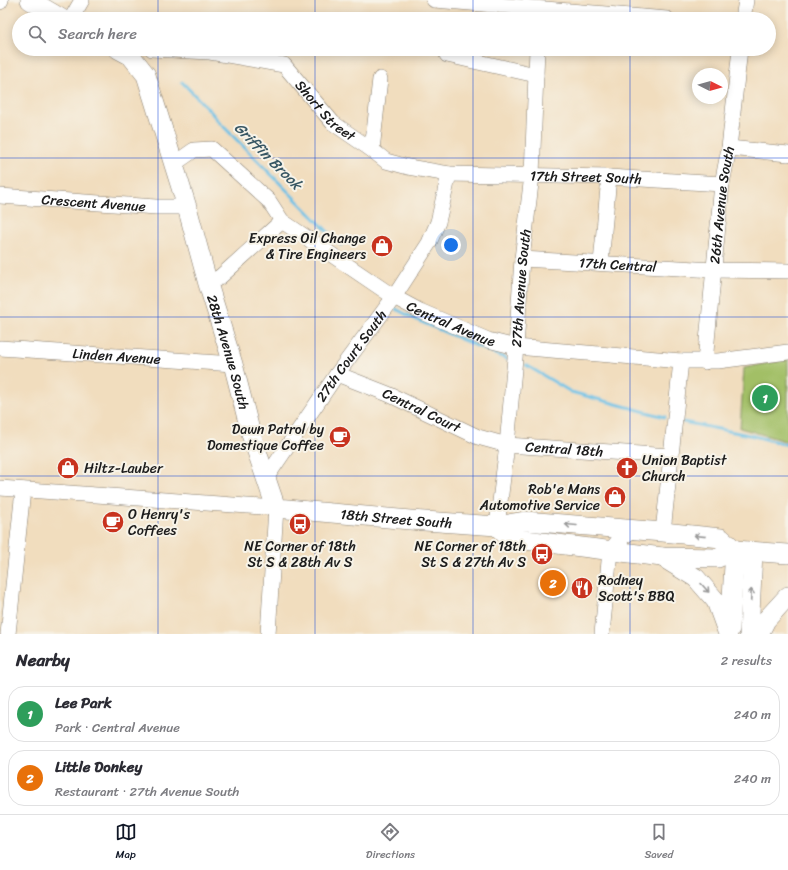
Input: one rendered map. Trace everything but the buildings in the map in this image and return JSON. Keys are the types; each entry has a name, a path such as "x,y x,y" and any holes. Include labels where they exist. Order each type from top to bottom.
{"main road":[{"path":"30,0 50,12"},
{"name":"28th Avenue South","path":"135,56 146,75 174,164 252,434 276,508"},
{"name":"18th Street South","path":"276,508 497,526 525,521 663,532 721,538 734,550"},
{"path":"497,526 509,538 662,557 718,558 734,550 788,554"},
{"path":"729,634 734,550"},
{"path":"749,634 753,552"},
{"path":"662,557 696,578 716,601 729,634"},
{"path":"759,634 766,620 788,596"}],"street":[{"path":"75,12 82,0"},
{"path":"434,0 523,12"},
{"path":"744,12 746,0"},
{"name":"Short Street","path":"233,56 284,65 333,123 372,150"},
{"path":"451,56 536,75"},
{"name":"27th Avenue South","path":"497,526 507,445 522,259 532,175 537,56"},
{"name":"26th Avenue South","path":"705,362 722,184 729,148 739,56"},
{"path":"380,79 372,150 386,161 408,167 450,174"},
{"path":"729,148 788,154"},
{"name":"Central Avenue","path":"174,164 194,150 212,149 269,201 282,221 394,297 420,311 488,340 516,347 705,362 788,352"},
{"name":"17th Street South","path":"450,174 609,177 722,184"},
{"name":"27th Court South","path":"266,478 337,374 394,297 429,243 438,222 450,174"},
{"path":"601,263 609,177"},
{"name":"Crescent Avenue","path":"0,196 156,207 187,207"},
{"path":"208,284 220,277 282,221"},
{"name":"17th Central","path":"522,259 714,270 788,271"},
{"name":"Linden Avenue","path":"0,348 233,364"},
{"path":"663,532 681,361"},
{"name":"Central Court","path":"337,374 388,394 478,437 507,445"},
{"name":"Central 18th","path":"507,445 670,456"},
{"name":"18th Street South","path":"0,488 276,508"},
{"path":"8,634 24,490"},
{"name":"28th Avenue South","path":"268,634 276,508"},
{"path":"602,634 610,551 619,540 633,530"}],"green space":[{"path":"788,359 788,442 740,428 744,368"}],"waterway":[{"name":"Griffin Brook","path":"182,82 218,121 341,245"},
{"name":"Griffin Brook","path":"396,309 417,320 507,359"},
{"name":"Griffin Brook","path":"526,365 571,392 665,417"},
{"name":"Griffin Brook","path":"683,422 754,436 788,445"}],"place":[{"name":"Express Oil Change & Tire Engineers","path":"382,246"},
{"name":"Lee Park","path":"765,398"},
{"name":"Dawn Patrol by Domestique Coffee","path":"340,437"},
{"name":"Hiltz-Lauber","path":"68,468"},
{"name":"Union Baptist Church","path":"627,468"},
{"name":"Rob'e Mans Automotive Service","path":"615,497"},
{"name":"O Henry's Coffees","path":"113,522"},
{"name":"NE Corner of 18th St S & 28th Av S","path":"300,524"},
{"name":"NE Corner of 18th St S & 27th Av S","path":"542,554"},
{"name":"Little Donkey","path":"553,583"},
{"name":"Rodney Scott's BBQ","path":"582,588"}]}
